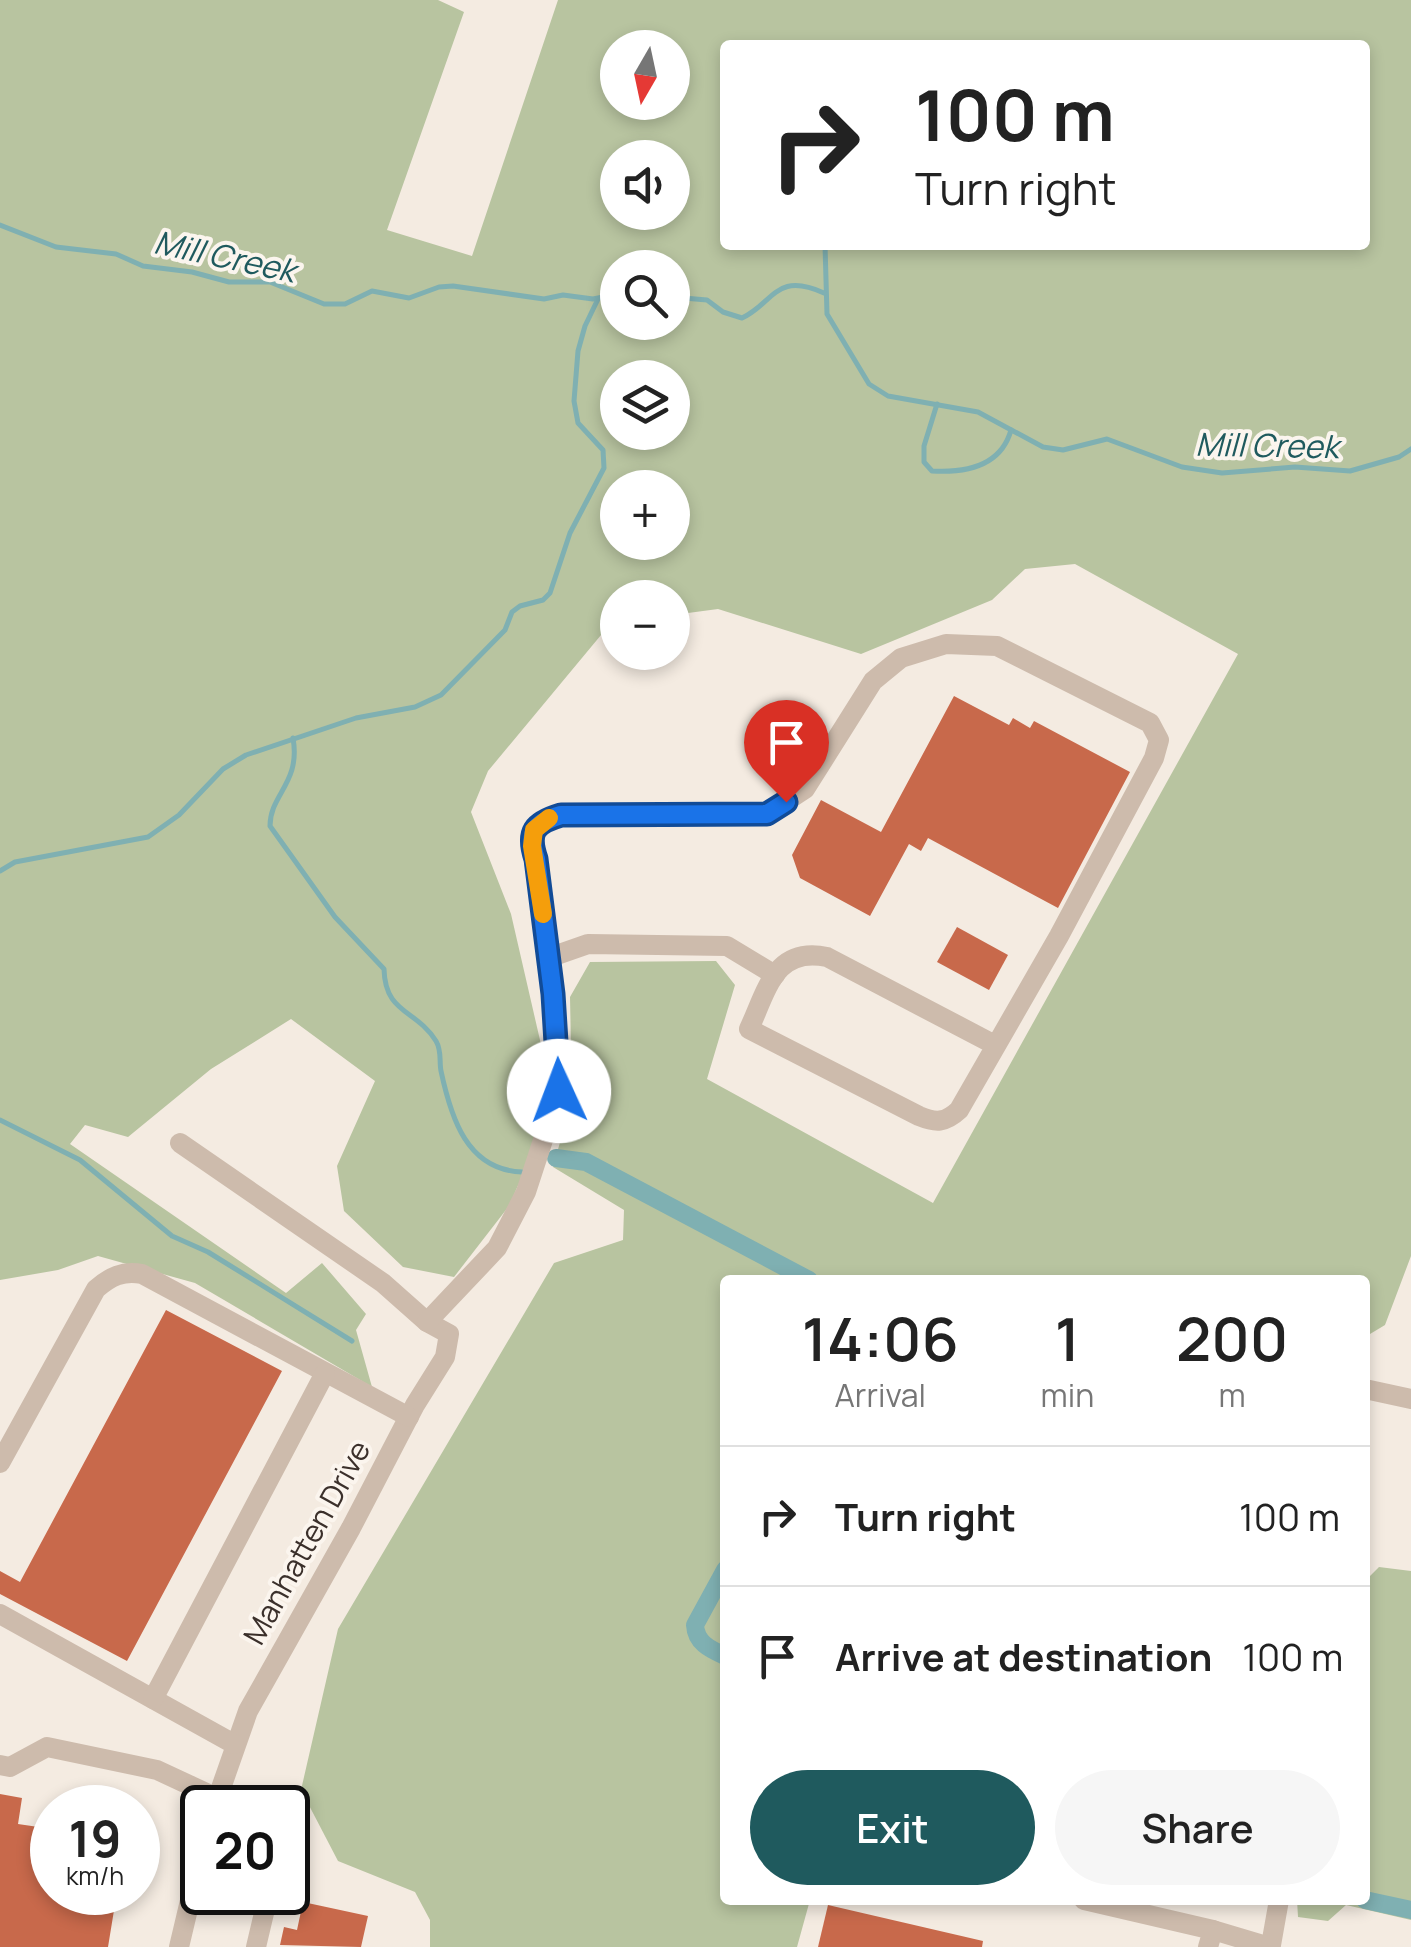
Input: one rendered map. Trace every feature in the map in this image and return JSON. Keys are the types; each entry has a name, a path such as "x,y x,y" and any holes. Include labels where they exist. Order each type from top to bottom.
{"street":[{"path":"180,1143 383,1283 427,1322 497,1248 526,1192 559,1091 548,958 532,846 534,830 543,820 561,815 767,814 805,789 873,681 900,658 946,644 997,646 1150,723 1160,740 1154,758 1060,936 959,1110 948,1120 934,1122 749,1029 775,975 789,959 800,954 827,957 994,1045"},
{"path":"548,958 588,944 727,946 775,975"},
{"path":"0,1463 96,1289 121,1274 142,1274 409,1417"},
{"name":"Manhatten Drive","path":"221,1785 234,1744 268,1671 445,1358 450,1344 448,1334 427,1322"},
{"path":"153,1699 325,1373"},
{"path":"1370,1391 1411,1400"},
{"path":"0,1614 234,1744"},
{"path":"0,1765 10,1766 47,1747 156,1770 183,1785"},
{"path":"1101,1905 1210,1938 1270,1946 1279,1905"},
{"path":"179,1947 187,1915"},
{"path":"256,1947 264,1915"}],"green space":[{"path":"0,0 438,0 464,12 387,230 472,256 558,0 1411,0 1411,1256 1385,1325 1370,1334 1370,1275 720,1275 720,1905 809,1905 797,1947 430,1947 430,1920 415,1892 338,1861 310,1807 310,1785 302,1785 338,1629 554,1263 623,1240 624,1210 553,1167 572,1100 570,997 590,962 716,961 735,985 707,1079 933,1203 1238,654 1075,564 1025,569 992,600 861,654 718,609 690,613 690,580 600,580 600,636 488,771 471,812 511,914 551,1088 531,1156 509,1206 454,1277 403,1267 344,1211 337,1166 375,1081 291,1019 211,1069 128,1137 85,1125 70,1144 286,1293 322,1263 366,1314 356,1330 372,1387 195,1283 98,1256 58,1270 0,1280"},
{"path":"1379,1567 1411,1571 1411,1920 1346,1905 1370,1905 1370,1576"},
{"path":"1297,1905 1346,1905 1328,1921 1298,1917"}],"building":[{"path":"954,696 1009,725 1013,718 1030,728 1034,721 1130,772 1058,908 928,838 921,851 909,844 870,916 800,878 792,855 821,800 881,832"},
{"path":"957,927 1008,955 989,990 937,962"},
{"path":"166,1310 282,1371 127,1661 0,1594 0,1571 20,1582"},
{"path":"0,1794 22,1798 18,1824 30,1826 30,1915 113,1915 108,1947 0,1947"},
{"path":"310,1904 368,1916 361,1947 280,1945 284,1927 297,1930 300,1915 310,1915"},
{"path":"828,1905 983,1941 982,1947 818,1947"}],"waterway":[{"name":"Mill Creek","path":"0,225 56,247 116,254 143,266 192,272 229,282 270,282 324,304 345,304 372,291 409,298 453,286 544,299 563,295 600,298"},
{"name":"Mill Creek","path":"825,250 827,314 869,384 888,396 978,412 1043,447 1063,450 1107,439 1182,467 1222,473 1295,467 1350,471 1399,457 1411,449"},
{"name":"Mill Creek","path":"690,299 707,300 723,312 742,318 785,287 808,287 824,293"},
{"path":"0,871 15,862 148,837 179,815 223,769 246,755 356,718 415,707 441,695 505,630 512,612 543,600 550,593 570,533 604,468 603,450 578,423 574,401 578,351 598,299"},
{"path":"937,404 924,446 924,462 932,471 957,471 980,465 999,452 1011,430"},
{"path":"293,738 293,766 271,815 270,826 335,917 384,969 386,984 396,1003 436,1041 450,1106 475,1152 503,1169 522,1172"},
{"path":"0,1120 80,1160 172,1236 208,1252 352,1341"},
{"path":"556,1158 586,1162 800,1275"},
{"path":"720,1579 695,1625 701,1641 720,1654"},
{"path":"1370,1901 1411,1910"}],"slow traffic":[{"path":"543,914 532,846 534,830 549,818"}],"route":[{"path":"559,1091 553,994 532,846 534,830 543,820 561,815 767,814 786,802"}]}
